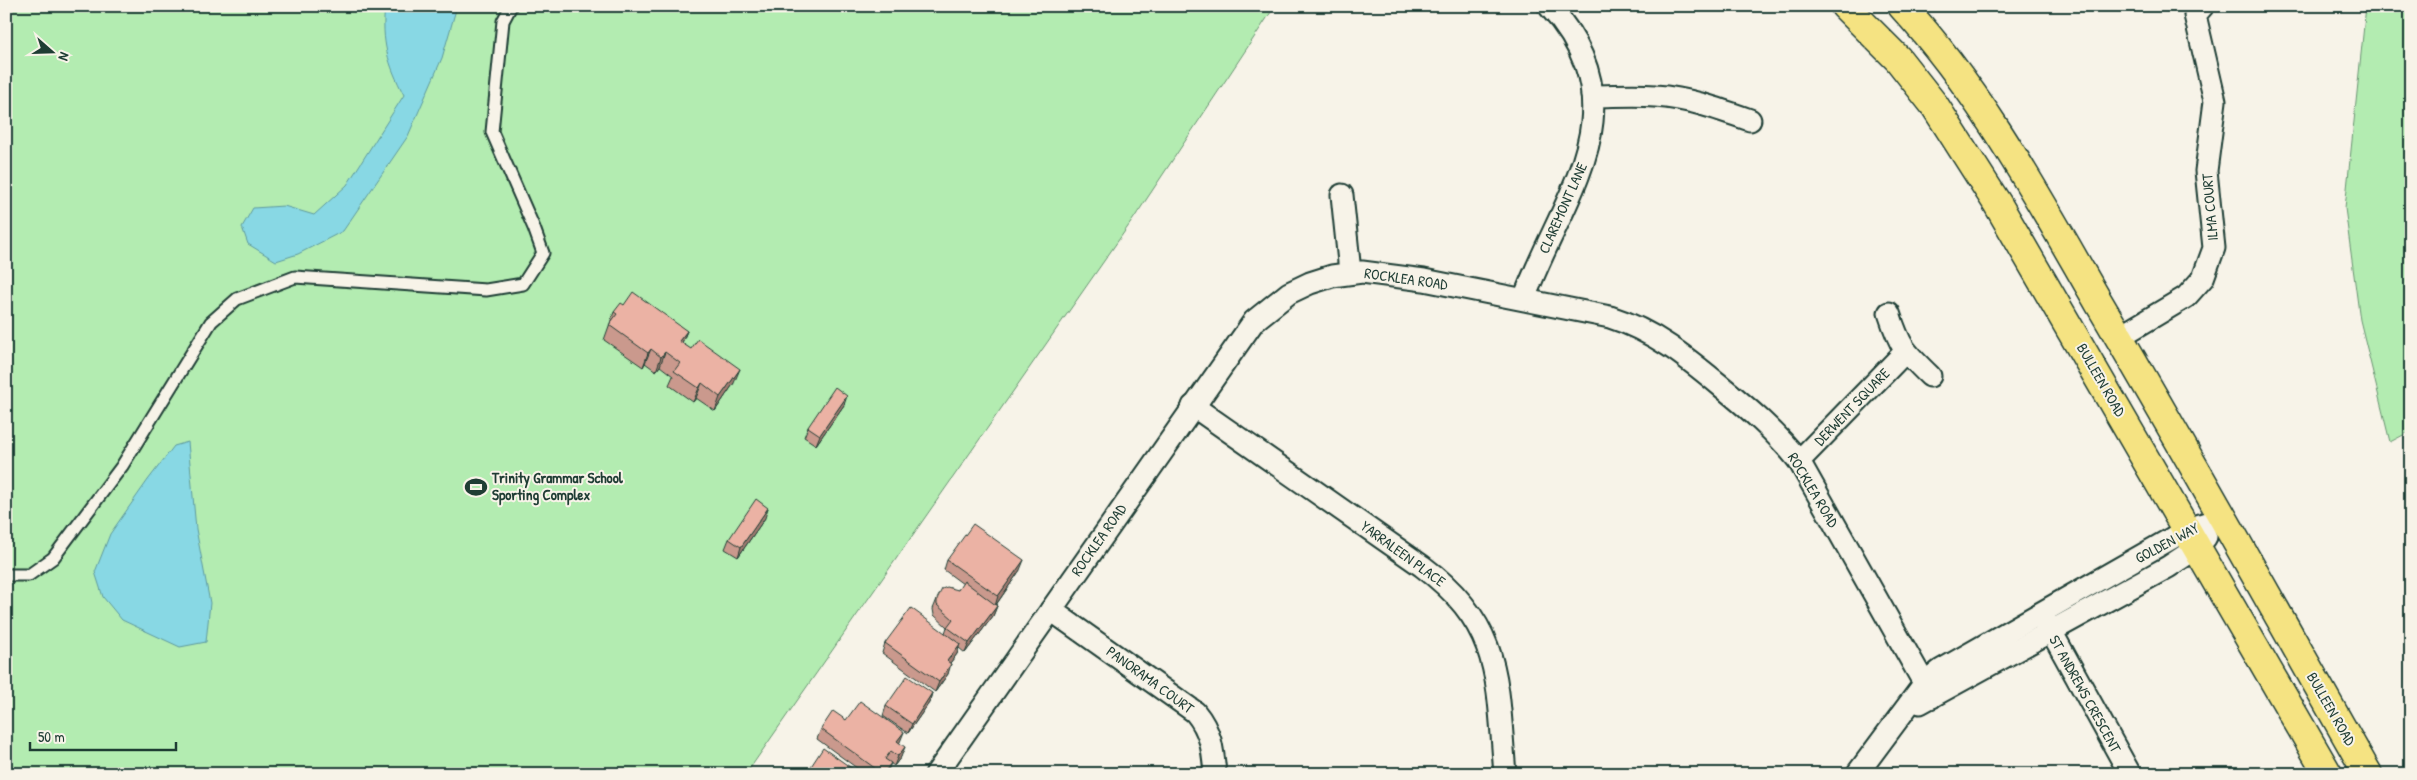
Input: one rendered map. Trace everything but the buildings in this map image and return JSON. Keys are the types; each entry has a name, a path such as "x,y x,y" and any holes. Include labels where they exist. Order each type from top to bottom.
{"highway":[{"name":"BULLEEN ROAD","path":"1845,6 1898,59 1935,106 1997,203 2193,538 2328,774"},
{"name":"BULLEEN ROAD","path":"1902,6 1927,33 1956,71 2027,179 2119,336 2368,774"},
{"path":"1997,203 1995,175 2001,164 2005,162 2014,164 2027,179"}],"street":[{"name":"CLAREMONT LANE","path":"1524,299 1542,254 1583,166 1593,123 1592,96 1581,56 1572,37 1549,6"},
{"name":"ILMA COURT","path":"2119,336 2186,297 2203,278 2214,248 2206,170 2215,101 2195,9"},
{"path":"1592,96 1644,95 1674,98 1696,102 1750,120"},
{"path":"1342,195 1350,272"},
{"name":"ROCKLEA ROAD","path":"936,774 1254,321 1269,307 1289,293 1310,283 1350,272 1397,275 1610,317 1655,336 1681,353 1773,431 1798,461 1928,691"},
{"path":"1890,312 1896,335 1905,352 1930,376"},
{"name":"DERWENT SQUARE","path":"1798,461 1905,352"},
{"name":"YARRALEEN PLACE","path":"1193,406 1422,566 1454,592 1474,618 1490,653 1496,674 1505,774"},
{"name":"GOLDEN WAY","path":"1857,774 1889,729 1907,709 1928,691 1940,670 2168,567 2193,538 2222,518"},
{"name":"PANORAMA COURT","path":"1051,610 1195,712 1208,730 1212,742 1215,774"},
{"name":"ST ANDREWS CRESCENT","path":"2046,623 2130,774"}],"lane":[{"path":"6,575 29,575 53,558 122,466 211,322 238,299 295,277 486,290 523,284 542,253 534,228 492,132 503,21 511,6"}],"green space":[{"name":"Trinity Grammar School Sporting Complex","path":"6,6 1275,6 1134,218 746,774 6,774"},
{"path":"2366,6 2411,6 2411,431 2390,442 2360,320 2345,208"}],"water":[{"path":"385,6 457,6 442,58 408,136 343,231 298,254 276,261 248,244 242,227 253,208 284,206 314,215 347,185 404,95 387,52 384,31"},
{"path":"188,442 196,529 210,603 206,642 180,647 122,620 103,597 95,572 110,534 148,480 174,446"}],"place":[{"name":"Trinity Grammar School Sporting Complex","path":"476,487"}]}
